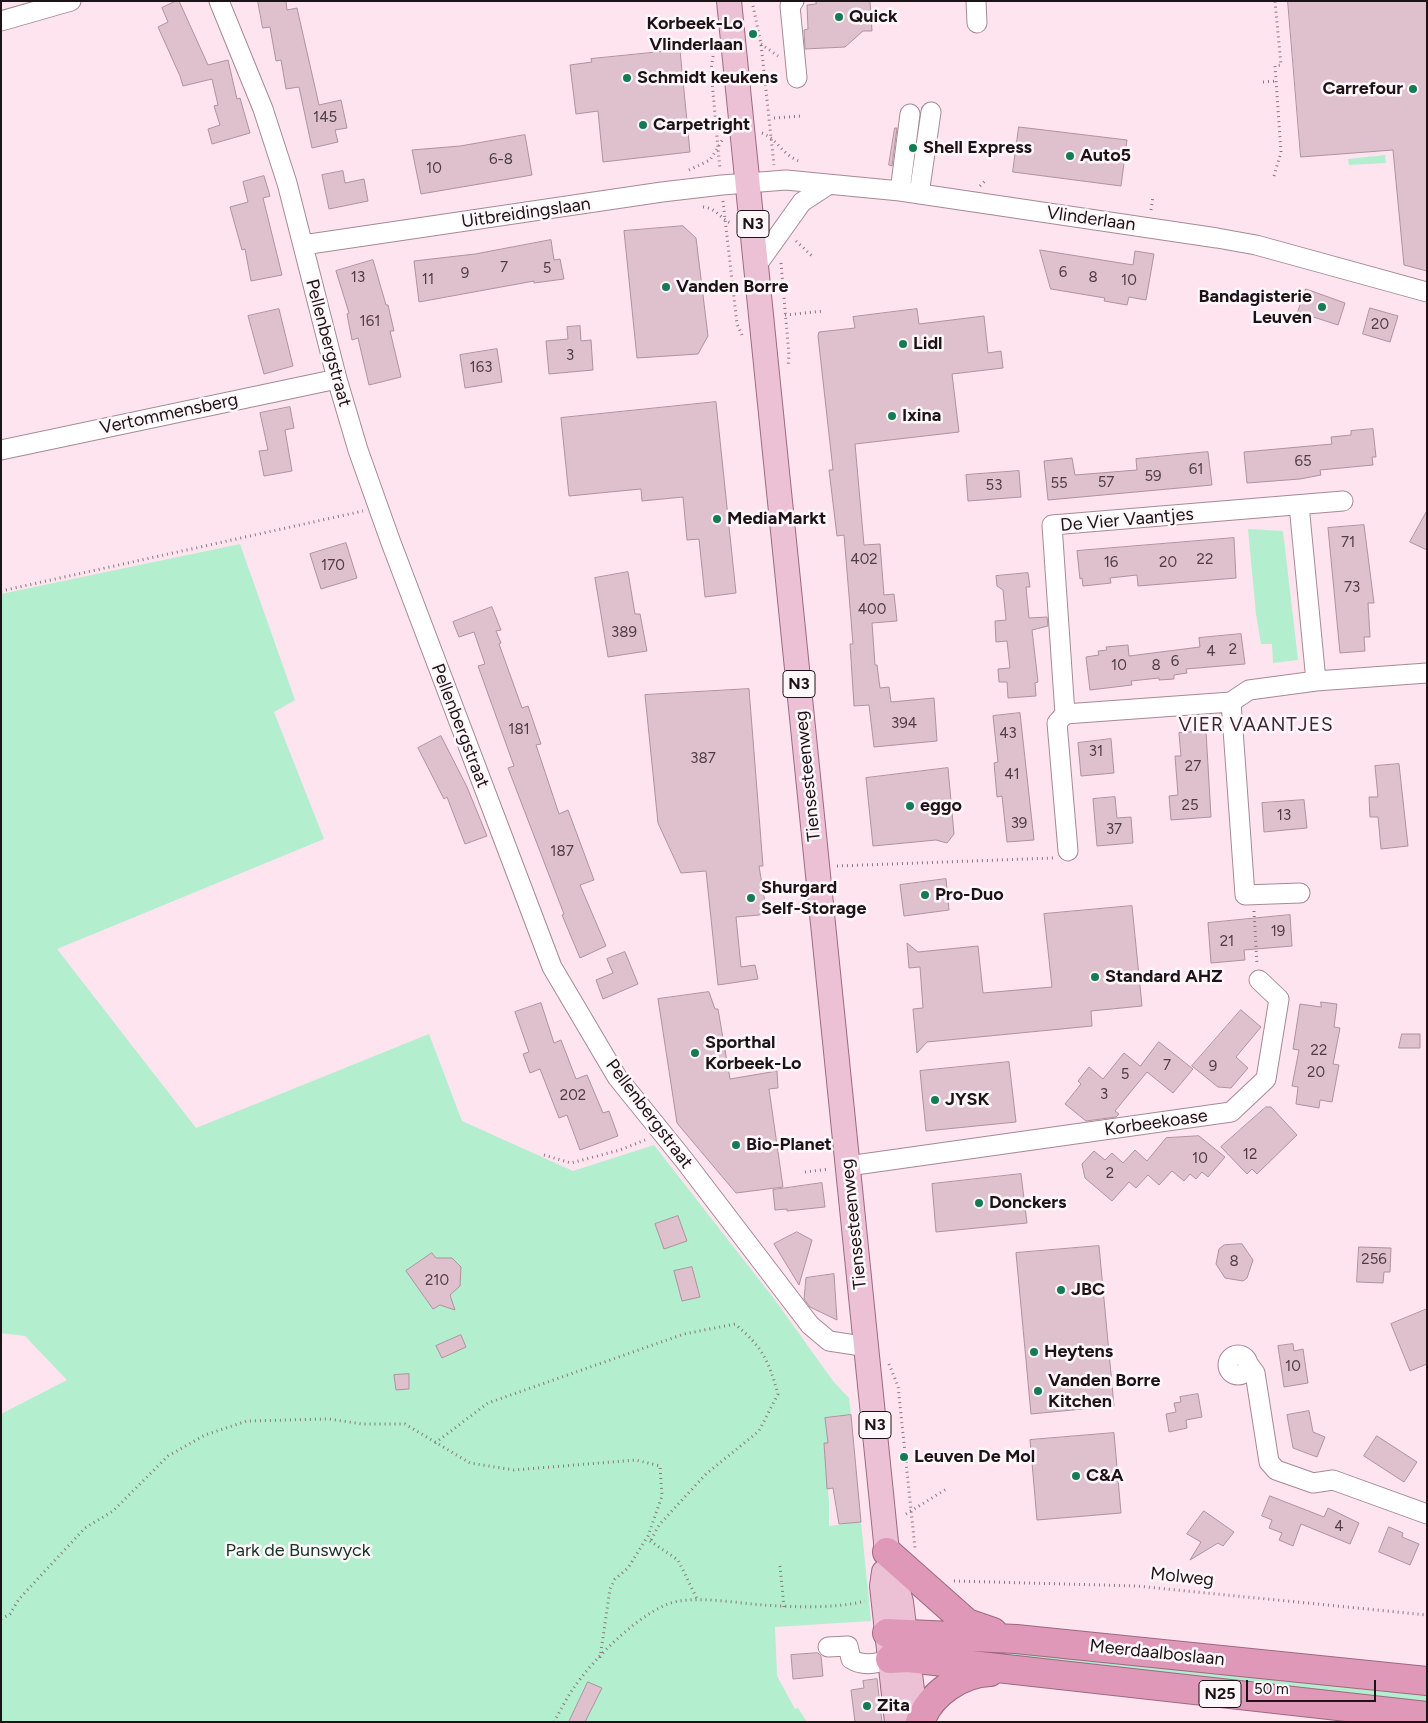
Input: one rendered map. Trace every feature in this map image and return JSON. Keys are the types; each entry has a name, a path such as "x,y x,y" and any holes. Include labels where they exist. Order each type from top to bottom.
{"highway":[{"path":"887,1552 966,1623 1016,1639"},
{"name":"Meerdaalboslaan","path":"898,1646 1016,1639 1427,1681"},
{"name":"Meerdaalboslaan","path":"898,1646 1014,1672 1427,1716"},
{"path":"920,1722 923,1713 936,1697 967,1676 981,1673 1014,1672"}],"main road":[{"name":"Tiensesteenweg","path":"729,1 868,1347 887,1552 901,1602 898,1646 897,1722"},
{"name":"Tiensesteenweg","path":"887,1552 882,1586 884,1598 898,1646 916,1722"}],"street":[{"path":"1,20 72,1"},
{"name":"Pellenbergstraat","path":"219,1 263,109 287,184 337,379 358,450 378,508 552,967 617,1077 810,1325 829,1341 868,1347"},
{"path":"794,1 790,6 797,78"},
{"path":"976,1 977,23"},
{"path":"919,194 931,112"},
{"path":"900,191 910,114"},
{"name":"Vlinderlaan","path":"749,183 786,180 900,191 1217,238 1256,245 1427,292"},
{"name":"Uitbreidingslaan","path":"303,244 561,209 662,192 749,183"},
{"path":"757,265 777,240 802,202 828,185"},
{"name":"Vertommensberg","path":"1,450 337,379"},
{"name":"De Vier Vaantjes","path":"1068,852 1057,723 1065,714 1052,525 1343,501"},
{"path":"1299,505 1316,681"},
{"path":"1065,714 1231,702 1249,690 1316,681 1427,673"},
{"path":"1231,702 1245,895 1300,893"},
{"name":"Korbeekoase","path":"848,1166 1231,1112 1266,1079 1279,999 1259,980"},
{"path":"1249,1365 1255,1373 1269,1462 1276,1470 1313,1483 1332,1480 1427,1514"},
{"path":"828,1647 848,1646 851,1659 858,1664 882,1662 898,1646"}],"path":[{"path":"752,1 761,44 774,162"},
{"path":"1274,176 1281,152 1275,66 1281,65 1275,1"},
{"path":"714,51 711,70 719,159"},
{"path":"1263,82 1276,82"},
{"path":"774,118 801,116"},
{"path":"758,131 770,136 783,153 800,162"},
{"path":"702,165 710,160 726,135"},
{"path":"1150,213 1153,196"},
{"path":"724,206 738,324 743,339"},
{"path":"706,207 718,212 725,222 738,224"},
{"path":"792,237 812,256"},
{"path":"780,254 789,355 788,373"},
{"path":"785,315 824,310"},
{"path":"1,591 378,508"},
{"path":"818,867 1054,858 1068,852"},
{"path":"1253,905 1259,980"},
{"path":"544,1155 570,1163 620,1150 662,1134"},
{"path":"434,1443 488,1403 684,1334 735,1324 756,1342 770,1366 778,1394 759,1431 706,1474 659,1525 650,1542"},
{"path":"899,1396 916,1551"},
{"path":"1,1619 10,1614 19,1599 85,1528 113,1511 168,1456 205,1435 246,1421 329,1419 362,1424 405,1424 470,1463 514,1470 636,1460 660,1466 662,1496 648,1536 628,1568 612,1584 600,1658"},
{"path":"906,1514 948,1488"},
{"path":"648,1536 650,1542 678,1560 698,1601"},
{"path":"780,1566 784,1607"},
{"name":"Molweg","path":"948,1582 1137,1586 1427,1614"},
{"path":"554,1722 573,1688 600,1658 633,1626 664,1605 680,1601 698,1601 784,1607 853,1604 884,1598"}],"green space":[{"path":"1385,155 1386,163 1349,165 1348,159"},
{"path":"1248,529 1283,531 1298,660 1273,663 1272,644 1261,644 1256,614"},
{"name":"Park de Bunswyck","path":"240,544 295,700 274,712 324,839 57,949 196,1128 429,1034 462,1121 573,1171 654,1145 775,1300 833,1381 849,1398 851,1415 825,1418 828,1443 824,1443 827,1466 825,1467 829,1501 829,1526 861,1522 871,1621 775,1627 777,1676 795,1709 798,1708 807,1722 1,1722 1,1414 67,1380 25,1336 1,1333 1,594"},
{"path":"939,1642 1427,1693 1427,1709 940,1655"}],"building":[{"path":"179,1 208,65 228,60 237,99 240,98 250,133 212,144 208,129 220,125 214,106 218,105 212,79 183,86 158,27 168,22 162,8"},
{"path":"258,1 286,1 287,10 297,8 319,105 341,100 347,128 335,130 338,142 312,148 299,87 286,89 281,60 276,61 270,27 263,28"},
{"name":"Quick","path":"816,1 870,1 872,31 863,31 845,47 805,49 804,30 808,29 807,5 816,4"},
{"path":"1288,1 1427,1 1427,271 1404,265 1393,150 1301,157"},
{"path":"680,50 690,152 603,162 598,111 576,114 570,65 592,62 591,59"},
{"name":"Auto5","path":"1019,127 1127,140 1121,186 1013,172"},
{"path":"895,128 897,128 892,166 889,165"},
{"path":"525,135 532,175 421,194 412,150 460,146"},
{"path":"343,171 345,183 364,179 368,201 329,209 322,175"},
{"path":"264,176 270,196 263,198 282,275 251,281 245,249 242,250 230,207 248,202 243,182"},
{"name":"Vanden Borre","path":"683,226 696,238 708,336 698,354 637,358 624,231"},
{"path":"551,240 554,260 560,259 564,279 534,283 534,281 419,302 414,261 475,254"},
{"path":"1040,250 1133,265 1135,251 1154,254 1146,300 1129,297 1127,305 1104,301 1105,298 1051,289"},
{"path":"373,260 386,305 388,305 394,331 390,331 401,377 369,385 358,338 352,340 347,314 349,313 336,271"},
{"name":"Bandagisterie Leuven","path":"1306,289 1345,303 1338,325 1298,312"},
{"path":"1370,308 1398,316 1390,342 1363,334"},
{"path":"279,309 293,366 264,374 248,316"},
{"path":"917,309 919,324 984,316 988,353 1001,351 1003,368 952,374 959,432 855,444 864,545 880,544 884,595 894,594 897,621 872,623 875,665 877,665 880,688 889,687 891,702 934,698 937,741 874,747 869,705 854,706 850,644 853,644 844,535 837,536 829,470 833,470 818,336 819,332 855,328 853,317"},
{"path":"580,326 581,341 591,340 593,370 549,374 546,341 568,339 567,327"},
{"path":"497,349 502,382 465,388 460,355"},
{"path":"716,402 736,593 705,597 699,539 687,540 683,497 642,501 641,489 569,496 561,418"},
{"path":"290,407 294,428 285,430 292,471 264,476 259,451 268,450 260,413"},
{"path":"1373,429 1376,457 1372,457 1373,465 1320,470 1321,475 1300,479 1247,483 1244,452 1332,444 1331,437 1351,435 1351,431"},
{"path":"1208,452 1212,485 1048,500 1044,461 1072,458 1075,475 1137,470 1136,459"},
{"path":"1019,471 1021,497 968,501 966,475"},
{"path":"1427,511 1427,550 1410,542"},
{"path":"1364,525 1374,603 1368,603 1370,637 1364,637 1365,651 1340,653 1328,528"},
{"path":"1234,538 1236,578 1138,586 1137,575 1110,578 1111,583 1083,586 1082,578 1080,579 1077,551"},
{"path":"346,543 357,578 321,589 310,554"},
{"path":"628,572 635,614 640,614 647,651 608,657 595,578"},
{"path":"1028,573 1030,587 1026,587 1029,618 1047,617 1048,626 1032,630 1038,682 1035,683 1036,696 1008,698 1007,682 999,682 998,669 1010,668 1007,641 996,642 995,621 1006,620 1003,590 997,586 996,576"},
{"path":"492,607 501,630 496,631 501,643 499,644 522,708 528,706 541,744 536,745 559,814 568,810 594,880 580,885 606,946 580,958 562,915 564,914 508,768 514,766 478,666 485,664 474,632 459,637 453,622"},
{"path":"1241,634 1245,664 1186,669 1187,673 1174,675 1174,679 1159,680 1159,678 1131,681 1132,685 1090,690 1086,657 1099,655 1098,651 1107,650 1106,647 1128,645 1129,656 1200,647 1199,638"},
{"path":"749,689 763,866 759,866 765,903 769,909 759,915 736,917 741,967 755,965 758,979 718,985 706,871 681,873 658,823 645,695"},
{"path":"1020,713 1034,840 1007,842 1002,796 997,797 994,763 998,762 993,716"},
{"path":"1206,731 1211,817 1171,820 1169,796 1178,795 1175,756 1181,756 1179,733"},
{"path":"441,736 467,787 487,836 465,844 447,797 444,799 418,748"},
{"path":"1111,739 1114,773 1081,776 1078,743"},
{"path":"1399,764 1408,846 1381,849 1378,817 1370,817 1369,797 1378,797 1375,766"},
{"name":"eggo","path":"948,768 954,834 947,843 936,840 873,846 866,778"},
{"path":"1115,797 1117,818 1131,817 1133,843 1097,846 1093,799"},
{"path":"1304,800 1307,828 1264,832 1262,803"},
{"name":"Pro-Duo","path":"946,879 949,910 904,916 900,885"},
{"name":"Standard AHZ","path":"1132,906 1142,1006 1091,1011 1092,1026 927,1042 917,1053 913,1009 923,1008 920,967 909,968 907,943 918,952 978,946 983,993 1052,987 1044,914"},
{"path":"1290,915 1292,946 1244,950 1245,960 1211,963 1208,923"},
{"path":"625,952 638,984 603,999 596,980 613,973 607,959"},
{"path":"709,992 715,1009 718,1009 730,1079 777,1071 778,1088 769,1089 783,1187 736,1193 677,1123 658,999"},
{"path":"1321,1002 1337,1004 1334,1027 1340,1028 1333,1064 1339,1065 1332,1102 1320,1100 1319,1108 1296,1104 1298,1087 1292,1086 1299,1050 1293,1049 1300,1004 1321,1007"},
{"path":"541,1003 554,1043 561,1040 576,1079 587,1075 603,1113 609,1111 618,1136 580,1150 567,1115 559,1118 540,1069 530,1073 523,1054 529,1052 515,1012"},
{"path":"1241,1010 1261,1027 1236,1057 1248,1068 1231,1088 1218,1087 1192,1066"},
{"path":"1402,1034 1420,1034 1420,1048 1399,1048"},
{"path":"1159,1042 1193,1069 1173,1093 1147,1072 1115,1111 1119,1114 1116,1117 1086,1121 1065,1104 1081,1084 1078,1081 1089,1067 1103,1079 1124,1053 1140,1066"},
{"path":"1009,1062 1016,1122 926,1131 920,1071"},
{"path":"1266,1107 1271,1107 1297,1135 1257,1174 1252,1169 1247,1174 1221,1147"},
{"path":"1199,1136 1225,1157 1208,1177 1202,1172 1196,1179 1190,1174 1184,1181 1172,1171 1159,1185 1148,1175 1136,1188 1129,1182 1112,1201 1085,1178 1082,1164 1094,1151 1105,1160 1112,1153 1123,1163 1135,1150 1147,1161 1166,1138"},
{"name":"Donckers","path":"1021,1174 1027,1223 936,1232 932,1184"},
{"path":"822,1183 825,1207 787,1211 787,1209 775,1210 773,1190"},
{"path":"678,1216 687,1241 664,1249 655,1224"},
{"path":"797,1232 812,1240 799,1285 774,1244"},
{"path":"1242,1244 1253,1260 1247,1278 1243,1281 1225,1278 1216,1264 1219,1249 1224,1245"},
{"path":"1099,1246 1114,1406 1031,1414 1016,1253"},
{"path":"1359,1247 1391,1248 1390,1272 1384,1272 1383,1283 1357,1282"},
{"path":"432,1253 436,1258 452,1258 461,1267 460,1286 450,1295 455,1310 440,1305 433,1309 406,1271"},
{"path":"692,1267 700,1297 682,1301 674,1271"},
{"path":"834,1274 837,1320 810,1307 804,1299 806,1278"},
{"path":"1427,1309 1427,1364 1410,1371 1391,1324"},
{"path":"461,1335 466,1347 442,1358 436,1346"},
{"path":"1293,1344 1294,1351 1303,1349 1308,1383 1284,1387 1278,1346"},
{"path":"409,1374 409,1389 396,1390 394,1375"},
{"path":"1198,1394 1202,1417 1186,1420 1187,1428 1169,1432 1166,1414 1176,1412 1174,1403 1181,1402 1180,1397"},
{"path":"1309,1411 1313,1432 1325,1437 1317,1457 1293,1448 1287,1415"},
{"path":"851,1415 861,1522 839,1524 833,1488 827,1489 824,1443 828,1443 825,1418"},
{"name":"C&A","path":"1114,1433 1121,1513 1037,1520 1030,1440"},
{"path":"1377,1436 1417,1462 1404,1482 1364,1456"},
{"path":"1270,1496 1324,1517 1328,1508 1359,1523 1350,1544 1301,1524 1293,1546 1279,1540 1282,1533 1269,1528 1272,1520 1262,1516"},
{"path":"1204,1511 1234,1532 1223,1546 1218,1543 1190,1560 1201,1542 1187,1534"},
{"path":"1389,1527 1403,1533 1402,1537 1419,1544 1410,1565 1379,1552"},
{"path":"818,1653 821,1656 823,1676 793,1679 791,1655"},
{"name":"Zita","path":"877,1679 882,1722 855,1722 851,1690 864,1688 863,1681"},
{"path":"588,1682 602,1688 585,1722 569,1722"}],"place":[{"name":"Quick","path":"839,17"},
{"name":"Korbeek-Lo Vlinderlaan","path":"753,34"},
{"name":"Schmidt keukens","path":"627,78"},
{"name":"Carrefour","path":"1413,89"},
{"name":"Carpetright","path":"643,125"},
{"name":"Shell Express","path":"913,148"},
{"name":"Auto5","path":"1070,156"},
{"name":"Vanden Borre","path":"666,287"},
{"name":"Bandagisterie Leuven","path":"1322,307"},
{"name":"Lidl","path":"903,344"},
{"name":"Ixina","path":"892,416"},
{"name":"MediaMarkt","path":"717,519"},
{"name":"eggo","path":"910,806"},
{"name":"Pro-Duo","path":"925,895"},
{"name":"Shurgard Self-Storage","path":"751,898"},
{"name":"Standard AHZ","path":"1095,977"},
{"name":"Sporthal Korbeek-Lo","path":"695,1053"},
{"name":"JYSK","path":"935,1100"},
{"name":"Bio-Planet","path":"736,1145"},
{"name":"Donckers","path":"979,1203"},
{"name":"JBC","path":"1061,1290"},
{"name":"Heytens","path":"1034,1352"},
{"name":"Vanden Borre Kitchen","path":"1038,1391"},
{"name":"Leuven De Mol","path":"904,1457"},
{"name":"C&A","path":"1076,1476"},
{"name":"Zita","path":"867,1706"}],"district":[{"name":"VIER VAANTJES","path":"1256,725"}]}
